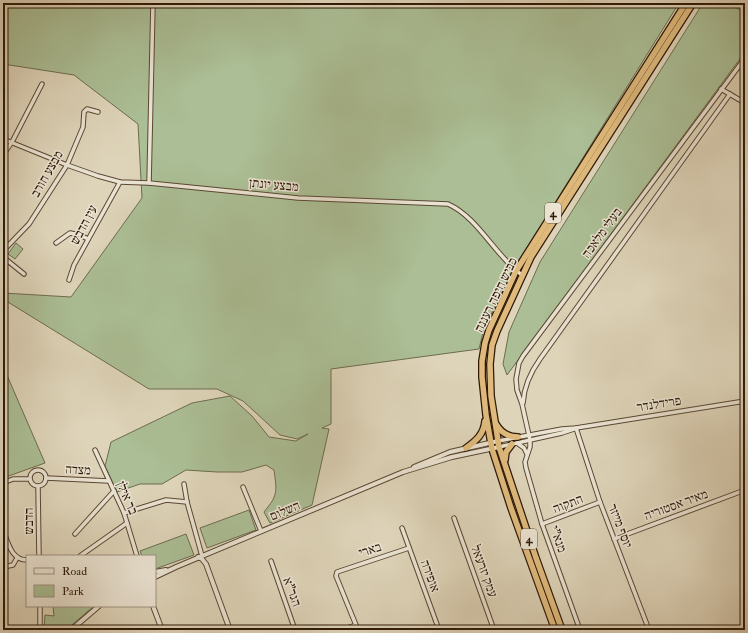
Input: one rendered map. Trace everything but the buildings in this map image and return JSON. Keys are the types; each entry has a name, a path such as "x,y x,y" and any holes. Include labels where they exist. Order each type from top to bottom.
{"highway":[{"name":"כביש חיפה רעננה","path":"555,630 511,508 491,446 486,415 482,361 485,343 489,330 516,271 686,3"},
{"name":"כביש חיפה רעננה","path":"562,630 504,464 499,444 491,396 490,364 492,345 531,256 693,3"},
{"path":"466,448 482,433 486,415"},
{"path":"494,421 502,432 512,437 516,442 506,452 504,464"}],"street":[{"path":"149,183 153,3"},
{"name":"בעלי מלאכה","path":"530,438 517,390 516,379 519,363 745,58"},
{"path":"3,155 12,142 42,84"},
{"path":"721,89 745,103"},
{"name":"בעלי מלאכה","path":"522,404 524,392 533,369 721,104 730,94"},
{"name":"מבצע חורב","path":"3,251 29,224 66,165 82,127 84,112 87,109 98,112"},
{"name":"מבצע יונתן","path":"3,139 66,165 120,182 149,183 298,198 448,204 459,209 472,220 498,253 522,275"},
{"name":"עין הדבש","path":"69,280 74,265 120,182"},
{"path":"56,243 70,233 80,235 88,239"},
{"path":"3,257 24,274"},
{"name":"פרידלנדר","path":"491,446 562,433 576,428 745,401"},
{"name":"יוסף מייזר","path":"576,428 600,502 649,630"},
{"name":"מנא\"י","path":"530,438 525,462 527,475 542,524 580,630"},
{"path":"516,442 524,448 527,454"},
{"name":"פרידלנדר","path":"499,444 516,442"},
{"name":"השלום","path":"156,577 403,472 418,464 450,452 466,448 491,446"},
{"name":"השלום","path":"403,472 491,446"},
{"name":"בר אילן","path":"95,450 124,513 137,555"},
{"path":"37,470 44,473 46,478 43,485 38,487 31,484 29,479 32,472 37,470"},
{"name":"מצדה","path":"46,478 109,481"},
{"path":"3,483 13,479 29,479"},
{"path":"184,484 200,557 206,564 230,630"},
{"path":"243,486 261,532"},
{"name":"הדבש","path":"38,487 39,555"},
{"name":"מאיר אסטוריה","path":"614,539 745,490"},
{"path":"75,534 114,491"},
{"path":"124,513 166,500 187,502"},
{"name":"התקוה","path":"542,524 600,502"},
{"name":"עמק יזרעאל","path":"454,518 494,630"},
{"path":"81,555 127,523"},
{"name":"אופירה","path":"402,528 439,630"},
{"path":"3,530 17,558 26,560"},
{"name":"בארי","path":"356,625 336,576 337,572 409,548"},
{"path":"3,567 13,565 17,558"},
{"name":"הגר\"א","path":"271,561 295,630"},
{"name":"השלום","path":"156,572 176,567"},
{"path":"40,607 40,630"},
{"path":"71,630 98,607"},
{"path":"153,607 162,630"},
{"path":"341,630 356,625 358,630"}],"green space":[{"path":"3,3 679,3 517,264 484,328 479,349 331,369 331,424 322,428 329,429 312,505 270,523 264,512 274,497 276,483 274,470 266,465 242,472 186,470 162,484 140,484 117,492 105,466 111,442 192,403 230,396 252,416 269,437 296,441 308,434 297,439 280,435 243,401 217,389 149,389 3,299 3,293 71,297 142,198 138,124 74,75 3,64"},
{"path":"703,3 726,3 745,12 745,52 507,375 503,364 509,332 540,262"},
{"path":"16,243 23,249 15,259 8,254"},
{"path":"3,366 45,463 3,478"},
{"path":"249,510 256,530 207,548 200,528"},
{"path":"186,534 194,555 156,569 156,555 142,555 140,551"},
{"path":"53,607 93,607 66,630 44,630 45,615 54,616"}]}
